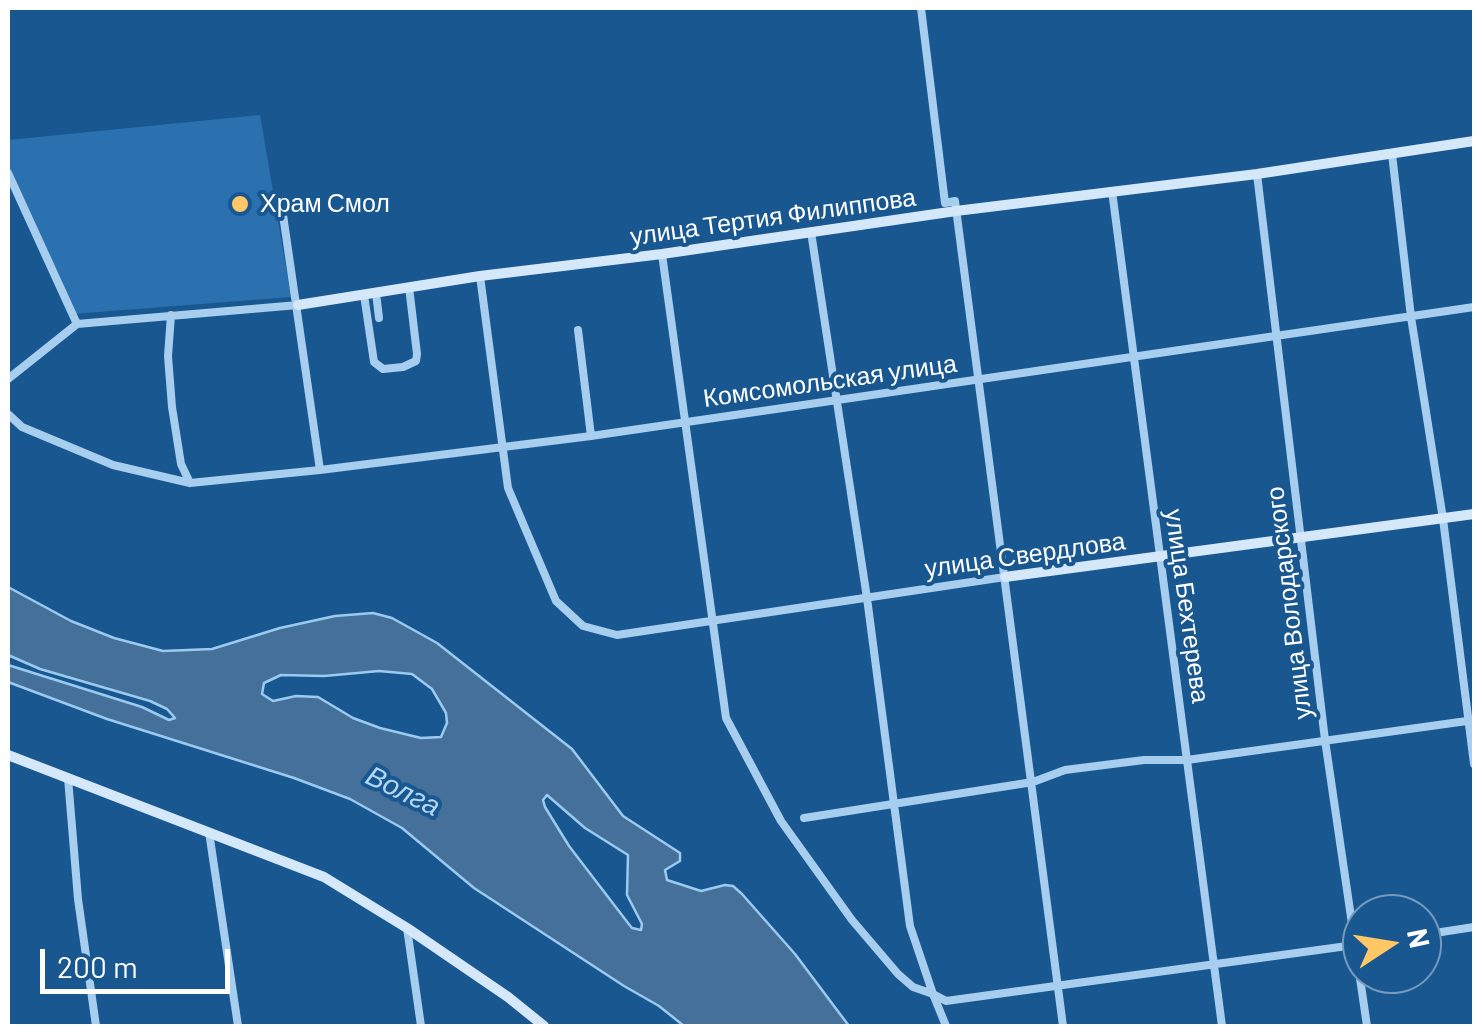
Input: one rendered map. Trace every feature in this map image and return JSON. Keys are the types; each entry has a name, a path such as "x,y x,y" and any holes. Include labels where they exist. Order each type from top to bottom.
{"street":[{"path":"921,8 945,203 955,201 956,208 1064,1026"},
{"name":"улица Тертия Филиппова","path":"77,324 298,305 956,208 1257,174 1474,141"},
{"path":"1392,154 1411,317 1472,721 1474,764"},
{"path":"8,173 77,324 8,378"},
{"name":"улица Володарского","path":"1257,174 1325,740 1350,894"},
{"name":"улица Бехтерева","path":"1112,191 1222,1026"},
{"path":"281,201 320,470"},
{"path":"812,232 868,598 910,926 946,1026"},
{"path":"662,254 726,718 781,821 852,920 912,988 946,1001 1342,946"},
{"path":"480,276 504,448"},
{"path":"370,294 374,362 383,369 403,367 416,360 417,354 409,288"},
{"path":"370,294 379,318"},
{"name":"Комсомольская улица","path":"8,414 22,427 113,464 190,483 504,448 1474,306"},
{"path":"171,314 168,356 172,407 181,464 190,483"},
{"path":"578,330 591,436"},
{"name":"улица Свердлова","path":"504,448 508,488 556,601 583,626 617,635 1004,577 1474,514"},
{"path":"804,818 1034,782 1065,770 1144,760 1187,760 1472,721"},
{"path":"8,755 324,877 407,928 544,1026"},
{"path":"68,778 78,900 96,1026"},
{"path":"209,832 238,1026"},
{"path":"1442,932 1474,927"},
{"path":"407,928 421,1026"},
{"name":"улица Володарского","path":"1363,994 1367,1026"}],"shaded area":[{"path":"260,115 291,297 72,314 8,164 8,140"}],"water":[{"name":"Волга","path":"8,587 71,621 163,651 212,649 335,616 373,613 392,618 437,643 572,749 623,816 680,853 680,861 665,870 667,880 701,891 733,886 742,894 795,954 849,1026 684,1026 474,888 402,828 350,799 8,682 8,665 142,707 169,720 175,718 150,701 40,669 8,655","holes":["379,671 412,674 432,689 446,713 447,723 441,737 421,738 380,728 353,718 318,697 273,701 262,694 264,683 281,675","547,795 585,828 628,855 627,895 642,924 641,930 632,928 569,846 545,807 543,800"]}],"place":[{"name":"Храм Смол","path":"240,204"}]}
